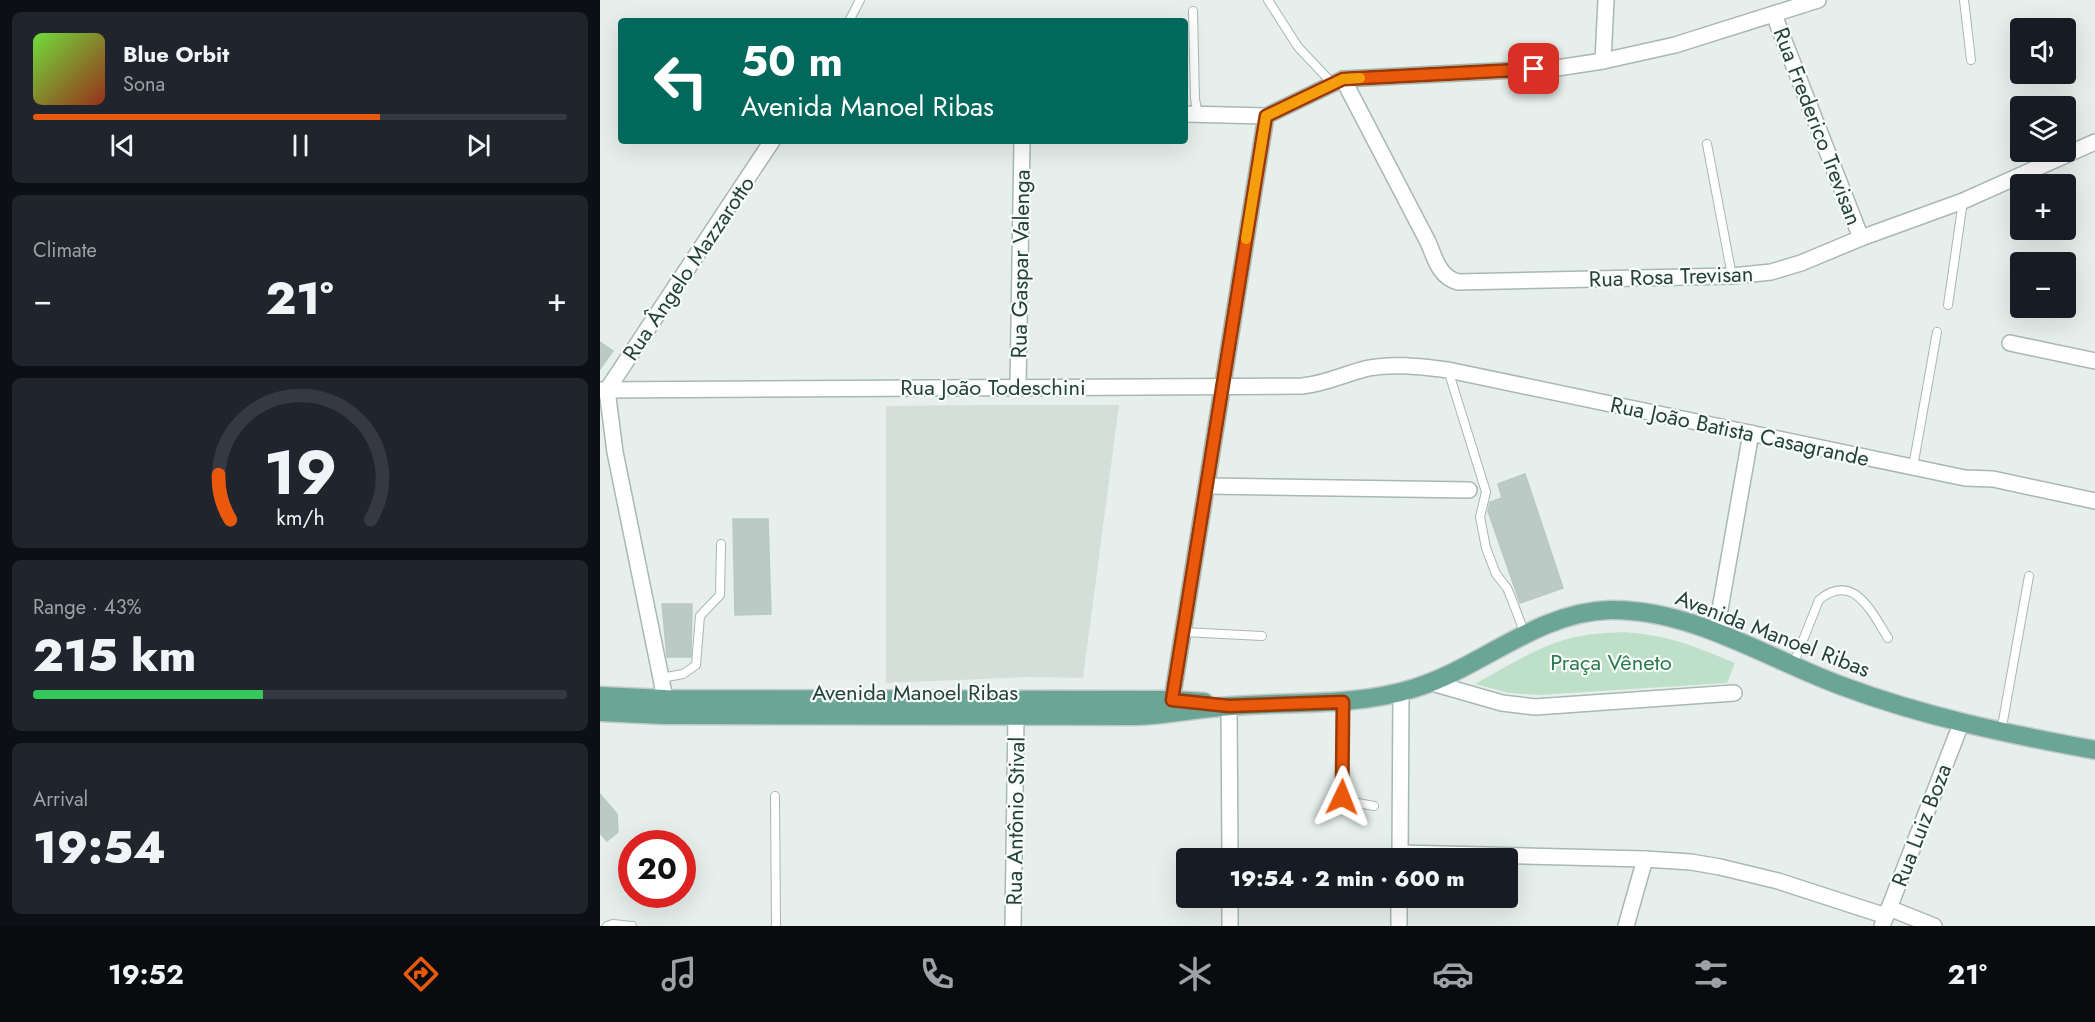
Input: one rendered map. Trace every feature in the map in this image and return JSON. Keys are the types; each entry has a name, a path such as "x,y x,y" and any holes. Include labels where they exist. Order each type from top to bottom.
{"main road":[{"name":"Avenida Manoel Ribas","path":"600,696 664,707 1016,716 1151,716 1229,706 1343,702 1401,692 1432,682 1462,669 1525,634 1575,615 1623,610 1661,615 1716,633 1858,692 1961,724 2095,750"},
{"name":"Avenida Manoel Ribas","path":"600,712 664,707 1172,700 1229,706"}],"street":[{"path":"1604,61 1606,0"},
{"path":"1192,114 1266,116 1338,81 1557,68 1604,61 1675,45 1818,0"},
{"name":"Rua Frederico Trevisan","path":"1774,15 1861,238"},
{"name":"Rua Rosa Trevisan","path":"1338,81 1428,242 1440,269 1450,280 1469,283 1732,276 1785,268 1963,201 2095,142"},
{"path":"1172,700 1266,116"},
{"name":"Rua Ângelo Mazzarotto","path":"603,390 770,144"},
{"name":"Rua Gaspar Valenga","path":"1018,387 1022,144"},
{"path":"2010,343 2095,361"},
{"name":"Rua João Todeschini","path":"603,390 1312,385 1383,366"},
{"name":"Rua João Batista Casagrande","path":"1383,366 1448,370 1965,478 1993,479 2095,501"},
{"path":"603,390 661,678 664,707"},
{"path":"1716,633 1751,433"},
{"path":"1207,486 1469,490"},
{"path":"1432,682 1502,703 1535,706 1734,693"},
{"path":"1400,848 1401,692"},
{"path":"1229,706 1230,848"},
{"name":"Rua Antônio Stival","path":"1013,926 1016,716"},
{"name":"Rua Luiz Boza","path":"1885,917 1961,724"},
{"path":"1518,857 1691,862 1747,873 1885,917 1934,926"},
{"path":"1626,926 1645,859"},
{"path":"1230,908 1230,926"},
{"path":"1399,908 1399,926"}],"lane":[{"path":"851,18 860,0"},
{"path":"1268,0 1298,47 1338,81"},
{"path":"1964,0 1971,60"},
{"path":"1192,114 1196,99 1193,11"},
{"path":"1707,144 1732,276"},
{"path":"1948,305 1963,201"},
{"path":"1913,467 1937,332"},
{"path":"1448,370 1485,492 1480,517 1486,548 1496,574 1507,588 1525,634"},
{"path":"1469,490 1485,492"},
{"path":"661,678 683,674 696,665 700,616 720,595 721,544"},
{"path":"2001,733 2029,576"},
{"path":"1792,666 1819,600 1827,593 1839,590 1850,591 1858,596 1888,638"},
{"path":"1183,632 1262,636"},
{"path":"1343,702 1342,797 1347,801 1374,806"},
{"path":"775,796 776,926"},
{"path":"607,926 614,924 632,926"}],"shaded area":[{"path":"1119,405 1083,678 1028,677 886,683 886,406"}],"green space":[{"name":"Praça Vêneto","path":"1623,632 1680,642 1735,663 1727,683 1538,695 1509,693 1475,684 1555,643 1581,636"}],"building":[{"path":"600,342 613,351 600,369"},
{"path":"1525,474 1563,588 1520,603 1488,511 1490,502 1502,498 1498,484"},
{"path":"733,519 768,519 771,614 735,615"},
{"path":"662,604 692,604 691,657 667,657"},
{"path":"600,794 617,814 618,832 607,841 600,833"}],"slow traffic":[{"path":"1246,239 1266,116 1343,79 1360,78"}],"route":[{"path":"1342,797 1343,702 1229,706 1191,700 1172,700 1266,116 1343,79 1534,69"}]}
